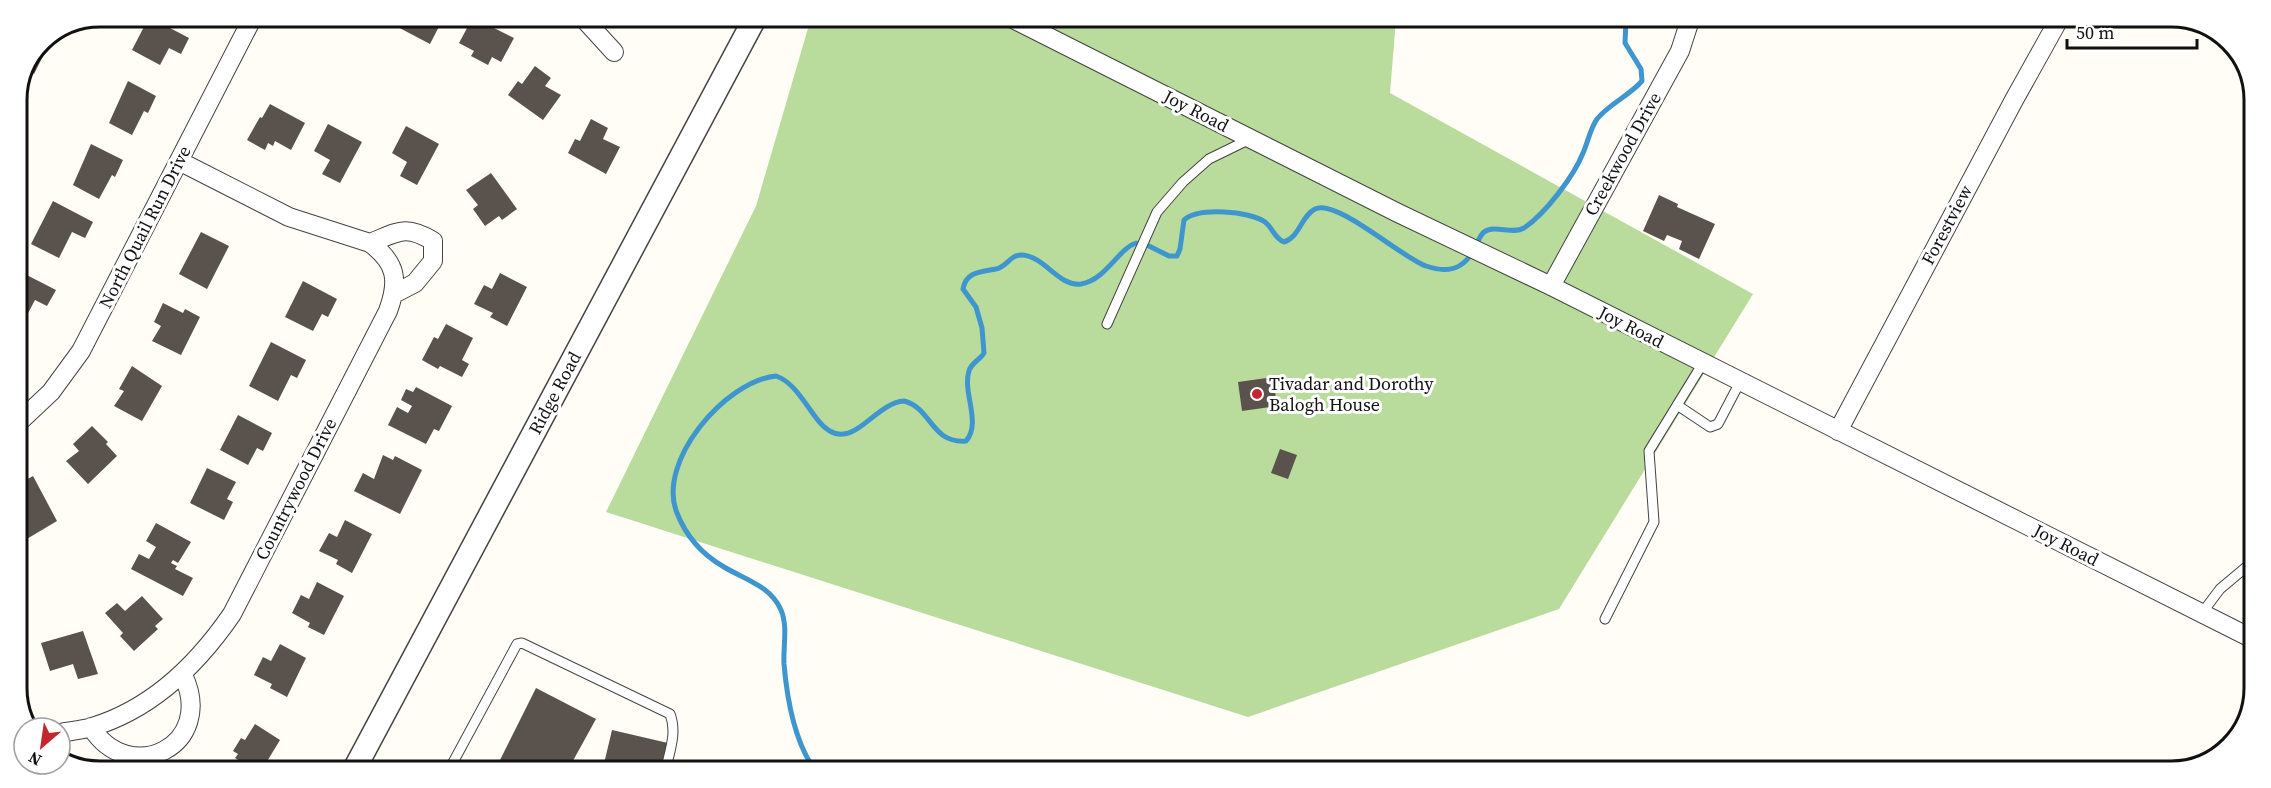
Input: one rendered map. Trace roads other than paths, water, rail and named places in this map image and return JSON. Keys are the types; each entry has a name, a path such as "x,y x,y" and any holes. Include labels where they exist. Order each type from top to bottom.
{"street":[{"name":"North Quail Run Drive","path":"27,415 51,392 81,351 248,27"},
{"path":"591,27 614,52"},
{"name":"Ridge Road","path":"359,761 750,27"},
{"name":"Joy Road","path":"1029,27 1463,245 1551,286 2244,635"},
{"name":"Creekwood Drive","path":"1551,286 1680,51 1688,27"},
{"name":"Forestview","path":"1838,431 2055,27"},
{"path":"179,161 289,218 370,243 382,251 388,260 395,276 394,294"},
{"path":"370,243 399,231 411,230 434,241 433,261 415,282 394,294"},
{"name":"Countrywood Drive","path":"72,731 92,727 134,709 183,675 212,644 232,614 383,320 394,294"},
{"path":"92,727 98,738 107,746 129,757 141,758 165,752 180,739 189,722 191,710 189,687 183,675"}],"lane":[{"path":"1107,324 1157,212 1182,182 1209,159 1250,139"},
{"path":"1605,619 1654,522 1649,451 1703,363"},
{"path":"1677,405 1710,427 1718,424 1740,382"},
{"path":"2202,614 2220,589 2244,569"},
{"path":"454,761 517,644 522,643 670,714 674,723 674,734 668,761"}],"waterway":[{"path":"1147,245 1169,256 1177,256 1184,220 1200,213 1212,212 1236,213 1258,218 1268,224 1278,238 1284,242 1294,236 1310,212 1325,208 1353,220 1415,261 1442,270 1455,268 1471,254 1484,232 1493,229 1519,230 1541,214 1558,194 1579,162 1597,119 1642,81 1641,69 1625,43 1626,27"},
{"path":"809,761 801,745 787,691 784,664 784,623 781,610 764,589 724,567 702,551 690,537 677,513 673,493 676,471 686,449 700,427 736,392 756,381 776,376 794,388 817,419 829,430 840,434 850,432 892,404 904,401 921,411 945,437 966,441 972,425 968,388 969,371 984,353 982,328 976,307 963,289 967,279 975,273 1000,268 1015,256 1023,255 1038,261 1066,281 1081,284 1098,277 1123,251 1136,243"}],"place":[{"name":"Tivadar and Dorothy Balogh House","path":"1257,394"}]}
